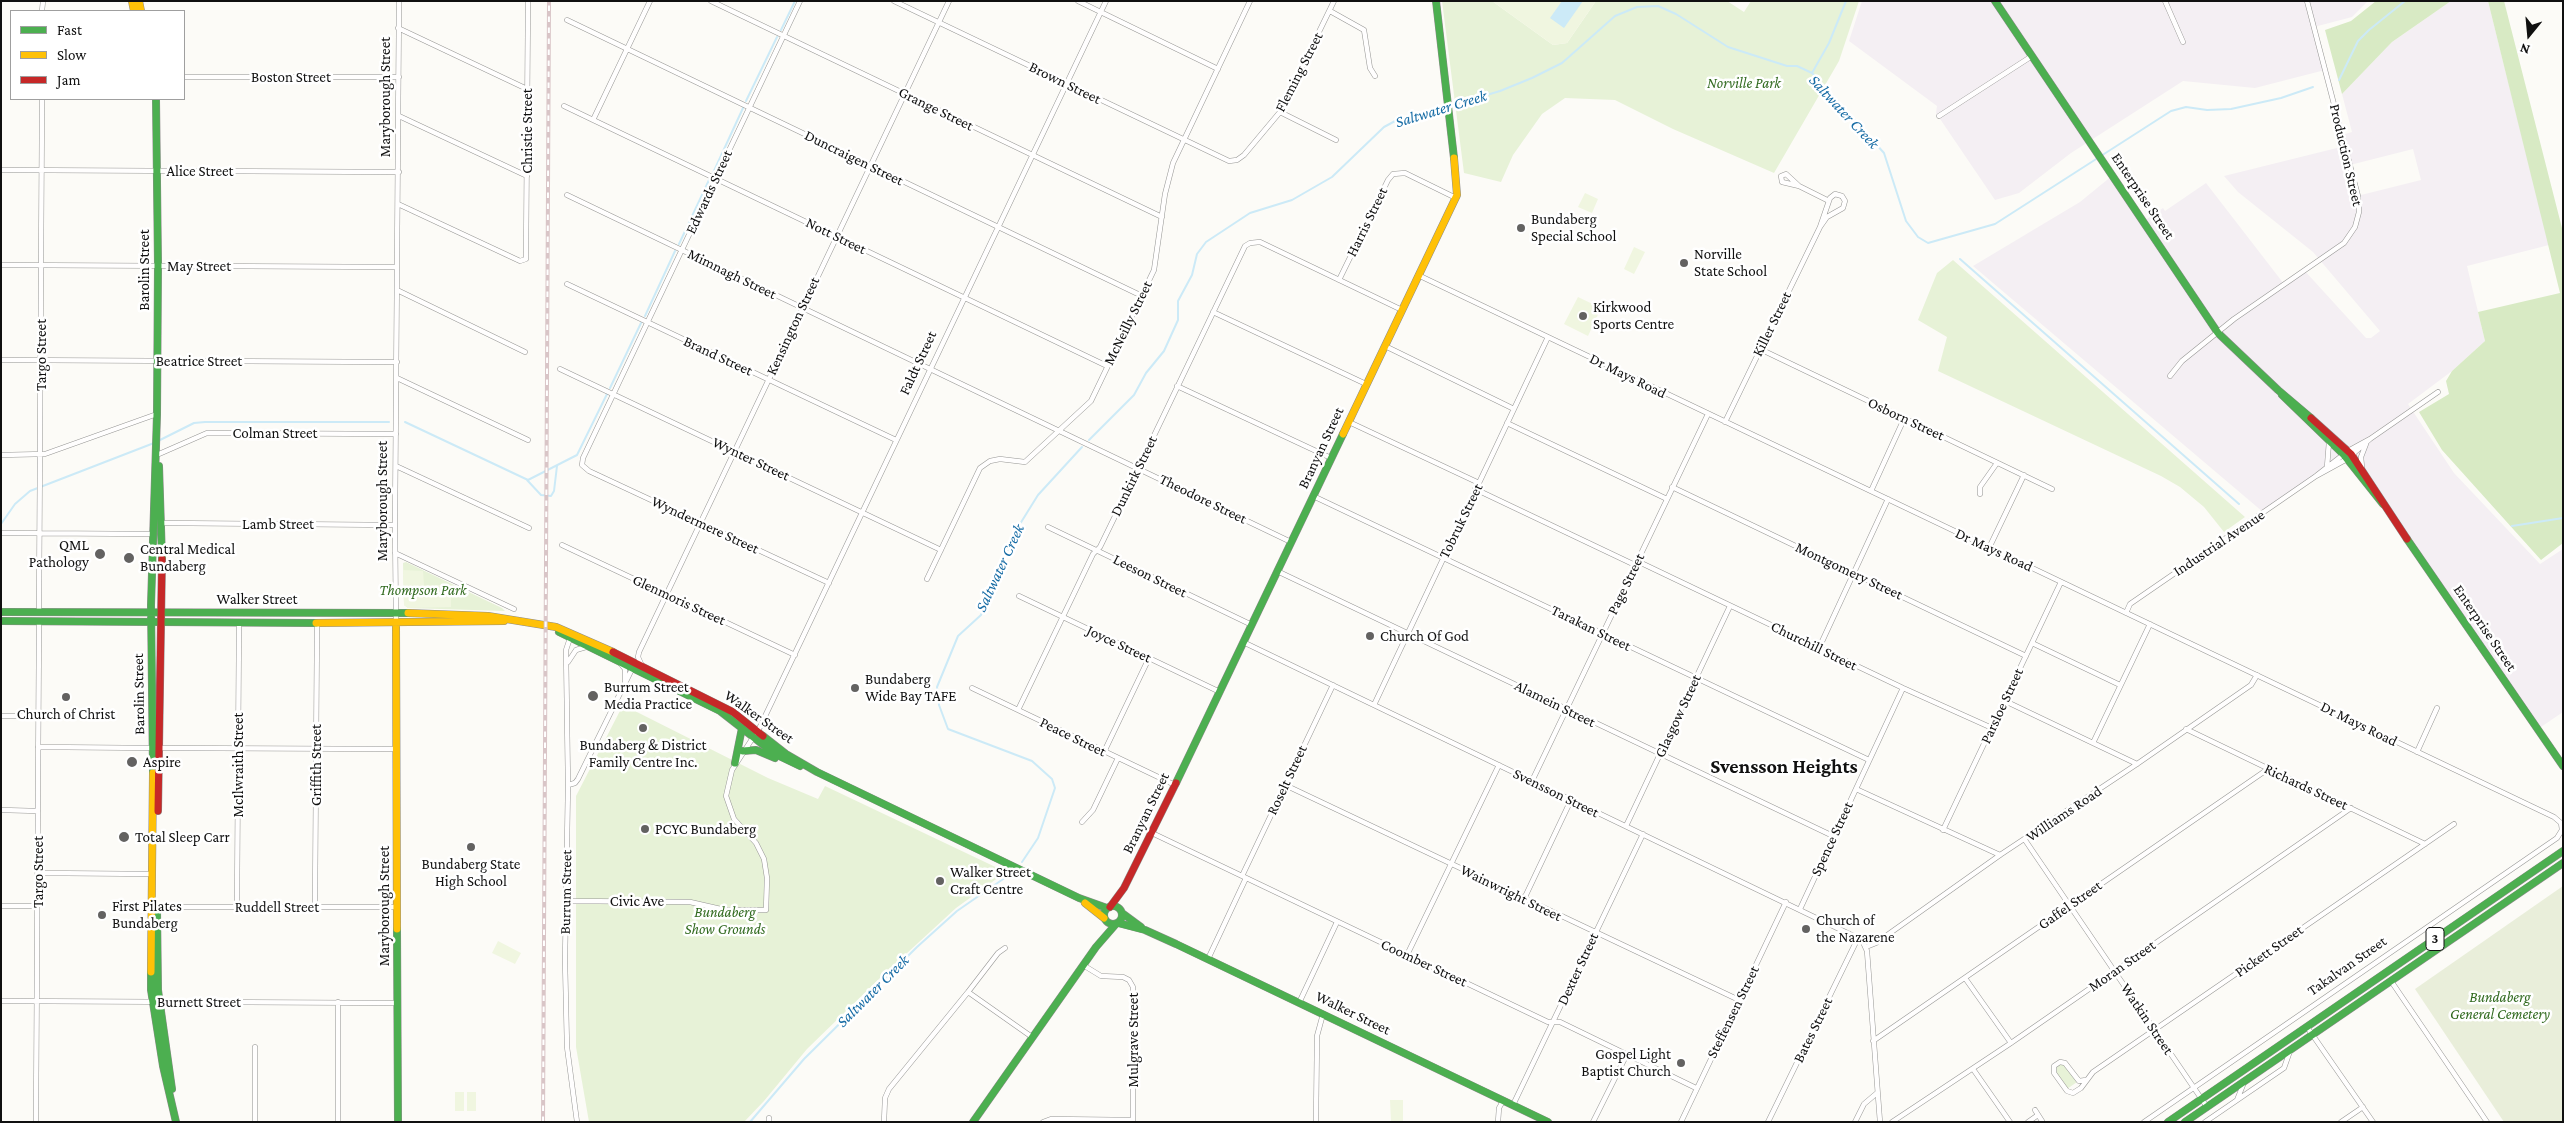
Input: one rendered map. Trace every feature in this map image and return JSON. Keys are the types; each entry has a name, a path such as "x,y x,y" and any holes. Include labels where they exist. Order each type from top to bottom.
{"main road":[{"name":"Branyan Street","path":"1109,907 1124,888 1152,833 1456,198 1458,181 1436,1"},
{"name":"Enterprise Street","path":"1995,1 2218,333 2282,394 2286,401 2347,455"},
{"name":"Barolin Street","path":"151,100 157,127"},
{"name":"Barolin Street","path":"156,100 158,171 157,438 162,523 161,622 152,874 156,1001 176,1122"},
{"name":"Enterprise Street","path":"2282,394 2290,398 2359,469 2563,766"},
{"name":"Barolin Street","path":"156,1001 156,748 151,613 152,534 158,449"},
{"path":"152,534 157,528 160,495"},
{"path":"1,612 13,616 33,617 39,622"},
{"name":"Walker Street","path":"1,612 396,613 488,616 556,627 720,711 742,728 756,734 817,772 1079,898 1109,907"},
{"path":"39,612 45,617 66,617 82,622"},
{"name":"Walker Street","path":"1,621 488,623 512,620"},
{"name":"Maryborough Street","path":"396,623 398,1122"},
{"name":"Walker Street","path":"573,636 587,647 642,666 733,712 775,754 806,769 817,772"},
{"path":"735,763 742,728"},
{"path":"743,751 756,750 790,766 806,769"},
{"name":"Takalvan Street","path":"2168,1122 2563,851"},
{"name":"3","path":"2185,1122 2563,863"},
{"name":"Branyan Street","path":"1121,911 1124,888"},
{"name":"Walker Street","path":"1079,898 1105,919"},
{"path":"973,1122 1096,947 1117,923 1121,911 1116,906 1109,907 1104,912 1105,919 1096,947"},
{"name":"Walker Street","path":"1121,911 1145,930"},
{"path":"1105,919 1110,924 1117,923"},
{"name":"Walker Street","path":"1117,923 1145,930 1208,959 1548,1122"}],"street":[{"name":"Maryborough Street","path":"396,623 399,1"},
{"path":"594,120 650,1"},
{"name":"Grange Street","path":"711,1 1162,217"},
{"name":"Edwards Street","path":"582,465 583,458 613,393 800,1"},
{"name":"Brown Street","path":"894,1 1229,161 1237,160"},
{"name":"Kensington Street","path":"639,652 835,236 949,1"},
{"path":"1078,1 1218,68"},
{"name":"Faldt Street","path":"766,910 767,878 764,859 756,842 734,818 727,802 726,786 735,763 756,734 795,655 931,370 997,226 1033,156 1106,1"},
{"name":"McNeilly Street","path":"928,579 980,468 990,461 1000,459 1025,462 1060,432 1091,401 1154,270 1168,177 1250,1"},
{"name":"Fleming Street","path":"1237,160 1280,112 1334,1"},
{"path":"2165,1 2184,42"},
{"name":"Production Street","path":"2170,376 2180,362 2344,243 2358,218 2358,196 2307,1"},
{"name":"Christie Street","path":"398,204 520,261 524,260 527,176 527,2"},
{"path":"1330,11 1364,30 1370,68 1375,76"},
{"name":"Duncraigen Street","path":"567,20 1140,296"},
{"path":"398,28 528,89"},
{"path":"1939,116 2032,56"},
{"name":"Boston Street","path":"185,77 398,77"},
{"name":"Targo Street","path":"39,612 42,100"},
{"name":"Nott Street","path":"564,106 1107,366"},
{"path":"1280,112 1336,140"},
{"path":"398,116 527,176"},
{"name":"Alice Street","path":"1,170 399,172"},
{"name":"Harris Street","path":"1339,280 1388,180 1393,174 1405,173 1456,198"},
{"path":"1799,186 1829,201 1833,195 1838,194 1844,197 1845,204 1842,210 1827,217 1820,227"},
{"name":"Mimnagh Street","path":"567,195 1060,432"},
{"name":"Killer Street","path":"1725,422 1820,227 1829,201"},
{"name":"Dunkirk Street","path":"1018,710 1062,617 1138,469 1243,249 1250,243 1260,242 1339,280"},
{"name":"May Street","path":"1,265 397,267"},
{"name":"Dr Mays Road","path":"1418,275 2554,817 2561,823 2562,830"},
{"path":"1339,280 1402,310"},
{"name":"Brand Street","path":"567,284 896,440"},
{"path":"397,290 525,352"},
{"path":"1213,312 1366,384"},
{"name":"Tobruk Street","path":"1374,705 1548,337"},
{"path":"1385,346 1514,409"},
{"name":"Osborn Street","path":"1760,350 2052,489"},
{"name":"Beatrice Street","path":"1,360 397,362"},
{"name":"Wynter Street","path":"560,368 734,452 863,511 941,550"},
{"path":"397,378 528,440"},
{"path":"1176,386 1331,458"},
{"name":"Industrial Avenue","path":"2126,613 2130,604 2438,392"},
{"path":"1,455 40,455 157,414"},
{"name":"Page Street","path":"1532,781 1708,414"},
{"path":"1871,491 1904,419"},
{"path":"1349,422 1478,484"},
{"path":"1507,423 1667,499"},
{"name":"Theodore Street","path":"1060,432 1292,542"},
{"name":"Colman Street","path":"158,449 206,433 396,434"},
{"path":"2326,468 2328,463 2328,440"},
{"path":"2335,466 2345,465 2359,469 2361,457 2368,441"},
{"name":"Industrial Avenue","path":"2316,476 2335,466 2347,455"},
{"path":"1980,494 1980,487 1997,462"},
{"name":"Wyndermere Street","path":"582,465 589,471 829,583"},
{"path":"396,466 529,528"},
{"path":"1989,548 2024,475"},
{"name":"Montgomery Street","path":"1672,487 2026,656"},
{"name":"Churchill Street","path":"1476,489 1992,728"},
{"name":"Tarakan Street","path":"1313,496 1869,760"},
{"path":"1819,648 1888,499"},
{"name":"Lamb Street","path":"162,523 395,525"},
{"name":"Leeson Street","path":"1048,526 1096,551 1252,625"},
{"path":"2,533 152,534"},
{"name":"Glenmoris Street","path":"562,545 795,655"},
{"path":"395,553 514,609"},
{"name":"Alamein Street","path":"1277,571 1833,836"},
{"name":"Parsloe Street","path":"1943,830 2061,582"},
{"name":"Joyce Street","path":"1019,596 1220,692"},
{"name":"Glasgow Street","path":"1626,826 1730,606"},
{"name":"Targo Street","path":"36,1122 39,622"},
{"name":"McIlwraith Street","path":"237,907 239,622"},
{"name":"Griffith Street","path":"315,907 317,623"},
{"path":"2093,743 2150,624"},
{"name":"Burrum Street","path":"573,636 566,650 568,662 567,1047 577,1122"},
{"name":"Svensson Street","path":"1243,642 1786,902 1858,938 1866,947"},
{"path":"2032,643 2120,685"},
{"path":"568,662 576,650 587,647"},
{"path":"625,681 627,662 639,652"},
{"path":"639,652 638,658 642,666"},
{"path":"1104,752 1148,658"},
{"path":"568,785 573,785 578,779 625,681 627,662"},
{"name":"Williams Road","path":"1866,947 1876,943 2000,855 2025,840 2251,685 2257,675"},
{"name":"Roselt Street","path":"1208,959 1285,785 1333,685"},
{"name":"Peace Street","path":"972,688 1175,786"},
{"name":"Spence Street","path":"1800,909 1903,688"},
{"path":"2004,701 2137,764"},
{"path":"2417,752 2436,708"},
{"path":"1,716 39,716"},
{"name":"Richards Street","path":"2186,729 2425,844"},
{"path":"38,747 397,749"},
{"path":"1082,822 1093,810 1118,758"},
{"path":"1407,954 1499,765"},
{"name":"Gaffel Street","path":"1873,1041 2268,769"},
{"name":"Wainwright Street","path":"1285,785 1595,934 1739,1000"},
{"path":"1856,789 2000,855"},
{"path":"1524,900 1571,800"},
{"name":"Moran Street","path":"1892,1122 2011,1043 2351,808"},
{"path":"1,810 38,811"},
{"name":"Pickett Street","path":"2086,1080 2079,1081 2065,1063 2057,1062 2054,1066 2054,1073 2069,1093 2079,1089 2093,1072 2454,824"},
{"name":"Takalvan Street","path":"2144,1122 2558,838 2562,830"},
{"name":"Coomber Street","path":"1152,833 1548,1022 1560,1022 1696,1088"},
{"name":"Dexter Street","path":"1514,1105 1643,834"},
{"name":"Watkin Street","path":"2025,840 2207,1107"},
{"path":"38,873 152,874"},
{"name":"Civic Ave","path":"567,901 690,902 725,910 766,910"},
{"name":"Steffensen Street","path":"1680,1122 1786,902"},
{"path":"1,906 37,906"},
{"name":"Ruddell Street","path":"157,907 397,907"},
{"path":"1299,1002 1337,922"},
{"name":"Bates Street","path":"1768,1122 1858,938"},
{"path":"1866,947 1880,1122"},
{"path":"884,1122 885,1098 889,1089 998,952 1005,948"},
{"path":"2377,962 2487,1122"},
{"name":"Mulgrave Street","path":"1083,965 1100,976 1123,977 1129,980 1133,986 1133,1121"},
{"path":"1964,978 2011,1043"},
{"path":"968,992 1032,1037"},
{"name":"Burnett Street","path":"1,1001 397,1003"},
{"path":"338,1002 338,1122"},
{"path":"1316,1122 1317,1036 1323,1014"},
{"path":"2307,1027 2373,1122"},
{"path":"255,1047 255,1122"},
{"path":"2205,1122 2287,1064 2291,1049"},
{"path":"1593,1122 1627,1054"},
{"path":"1972,1069 2010,1122"},
{"path":"2237,1100 2247,1080"},
{"path":"1855,1122 1864,1104 1877,1092"},
{"path":"1498,1122 1503,1100"},
{"path":"2341,1122 2363,1107"},
{"path":"2035,1110 2042,1121"},
{"path":"2028,1122 2038,1115"},
{"path":"1043,1122 1051,1119 1133,1121"}],"shaded area":[{"path":"1862,1 2368,1 2352,17 2314,27 2325,70 2255,88 2183,81 2071,153 2019,193 1995,200 1936,113 1937,106 1849,41"},
{"path":"2451,1 2488,1 2549,245 2467,266 2485,341 2452,371 2408,404 2454,473 2540,564 2563,549 2563,712 2538,729 2348,454 2263,512 1973,266 2080,202 2113,175 2144,221 2163,208 2165,211 2206,183 2284,284 2304,270 2366,338 2371,338 2380,331 2313,252 2238,192 2224,176 2345,146 2342,135 2352,132 2342,94 2392,42","holes":["2413,149 2421,180 2357,196 2350,165"]}],"green space":[{"name":"Norville Park","path":"1442,1 1492,1 1553,45 1567,43 1596,1 1727,1 1744,12 1751,1 1859,1 1839,61 1774,173 1673,129 1615,100 1565,98 1542,114 1513,155 1501,182 1464,173"},
{"path":"1492,1 1596,1 1567,43 1553,45"},
{"path":"2376,1 2451,1 2392,42 2342,94 2325,30 2351,21"},
{"path":"2488,1 2504,1 2563,232 2563,543 2541,560 2442,450 2419,412 2449,394 2446,381 2452,371 2485,341 2478,312 2560,293"},
{"path":"1585,193 1598,199 1592,213 1578,207"},
{"path":"1634,247 1645,252 1634,274 1624,269"},
{"path":"1953,260 2245,517 2224,532 2204,507 2180,487 2161,476 1938,371 1947,337 1918,320 1937,273"},
{"name":"Kirkwood Sports Centre","path":"1578,297 1601,308 1588,336 1564,324"},
{"name":"Thompson Park","path":"406,562 505,611 408,608 404,605 403,563"},
{"path":"403,570 423,571 424,585 451,585 451,607 408,608 404,605"},
{"name":"Bundaberg Show Grounds","path":"623,705 768,778 818,799 825,786 1006,872 956,908 881,977 807,1049 744,1122 589,1122 576,1047 576,796"},
{"name":"Bundaberg General Cemetery","path":"2563,886 2563,1122 2504,1122 2415,989"},
{"path":"498,941 521,953 515,964 492,953"},
{"path":"2059,1064 2065,1065 2077,1082 2067,1089 2055,1070"},
{"path":"455,1092 464,1092 464,1111 455,1111"},
{"path":"467,1092 476,1092 476,1111 467,1111"},
{"path":"1390,1100 1403,1100 1403,1122 1391,1122"}],"water":[{"path":"1562,1 1583,1 1564,28 1550,18"}],"waterway":[{"path":"781,30 795,1"},
{"path":"1812,73 1829,43 1846,1"},
{"name":"Saltwater Creek","path":"2339,80 2358,41 2405,1"},
{"name":"Saltwater Creek","path":"1450,106 1500,91 1532,78 1562,63 1615,16 1637,7 1658,6 1676,14 1728,47 1787,66 1797,66 1812,73 1884,153 1906,221 1918,237 1928,243 1995,224 2171,111 2186,107 2207,110 2231,109 2281,98 2313,87"},
{"path":"746,101 777,37"},
{"path":"713,173 743,108"},
{"name":"Saltwater Creek","path":"1089,440 1134,395 1146,373 1164,351 1178,320 1178,301 1192,275 1197,254 1206,242 1250,213 1292,200 1332,177 1384,127 1397,120 1430,115 1445,108"},
{"path":"679,244 709,180"},
{"path":"645,316 675,251"},
{"path":"1960,259 2239,504"},
{"path":"610,388 641,323"},
{"path":"405,422 528,480 577,455 607,394"},
{"path":"158,441 194,423 205,422 389,422"},
{"path":"1,524 15,504 30,491 154,443"},
{"name":"Saltwater Creek","path":"1022,862 1038,838 1055,788 1052,779 1032,761 948,729 939,705 937,687 958,636 981,615 1015,532 1038,495 1082,447"},
{"path":"527,480 541,495 551,496 554,491 557,466"},
{"path":"2512,526 2563,518"},
{"name":"Saltwater Creek","path":"750,1122 804,1059 917,947 957,911 1009,875"}],"railway":[{"path":"543,1122 549,1"}],"traffic: fast":[{"path":"1436,1 1454,158"},
{"path":"1995,1 2218,333 2278,390 2311,418"},
{"path":"153,773 151,605 157,414 156,100"},
{"path":"2282,395 2344,455 2383,504"},
{"path":"1176,783 1343,434"},
{"path":"159,466 162,559"},
{"path":"2407,539 2563,766"},
{"path":"1,612 408,613"},
{"path":"1,621 316,623"},
{"path":"559,632 720,711 775,754 800,766"},
{"path":"735,763 742,728"},
{"path":"763,736 786,754 817,772 1079,898 1107,908"},
{"path":"743,751 756,750 775,758"},
{"path":"2168,1122 2563,851"},
{"path":"2185,1122 2563,863"},
{"path":"1113,906 1119,909 1122,915 1119,921 1113,924 1107,921 1104,915 1107,909 1113,906"},
{"path":"157,909 158,990 172,1089"},
{"path":"1122,913 1141,927"},
{"path":"1118,923 1145,930 1176,944 1548,1122"},
{"path":"973,1122 1096,947 1116,924"},
{"path":"397,929 398,1122"},
{"path":"151,972 151,990 163,1066 176,1122"}],"traffic: slow":[{"path":"132,1 134,10"},
{"path":"139,1 141,10"},
{"path":"1343,434 1457,195 1454,158"},
{"path":"408,613 488,616 556,627 613,652"},
{"path":"316,623 504,621"},
{"path":"396,623 397,929"},
{"path":"151,972 153,773"},
{"path":"1085,903 1104,918"}],"traffic: jam":[{"path":"2311,418 2351,454 2407,539"},
{"path":"158,811 162,559"},
{"path":"613,652 733,712 763,736"},
{"path":"1110,907 1124,888 1176,783"}],"place":[{"name":"Bundaberg Special School","path":"1521,228"},
{"name":"Norville State School","path":"1684,263"},
{"name":"Kirkwood Sports Centre","path":"1583,316"},
{"name":"QML Pathology","path":"100,554"},
{"name":"Central Medical Bundaberg","path":"129,558"},
{"name":"Church Of God","path":"1370,636"},
{"name":"Bundaberg Wide Bay TAFE","path":"855,688"},
{"name":"Burrum Street Media Practice","path":"593,696"},
{"name":"Church of Christ","path":"66,697"},
{"name":"Bundaberg & District Family Centre Inc.","path":"643,728"},
{"name":"Aspire","path":"132,762"},
{"name":"PCYC Bundaberg","path":"645,829"},
{"name":"Total Sleep Carr","path":"124,837"},
{"name":"Bundaberg State High School","path":"471,847"},
{"name":"Walker Street Craft Centre","path":"940,881"},
{"name":"First Pilates Bundaberg","path":"102,915"},
{"name":"Church of the Nazarene","path":"1806,929"},
{"name":"Gospel Light Baptist Church","path":"1681,1063"}],"district":[{"name":"Svensson Heights","path":"1784,767"}]}
